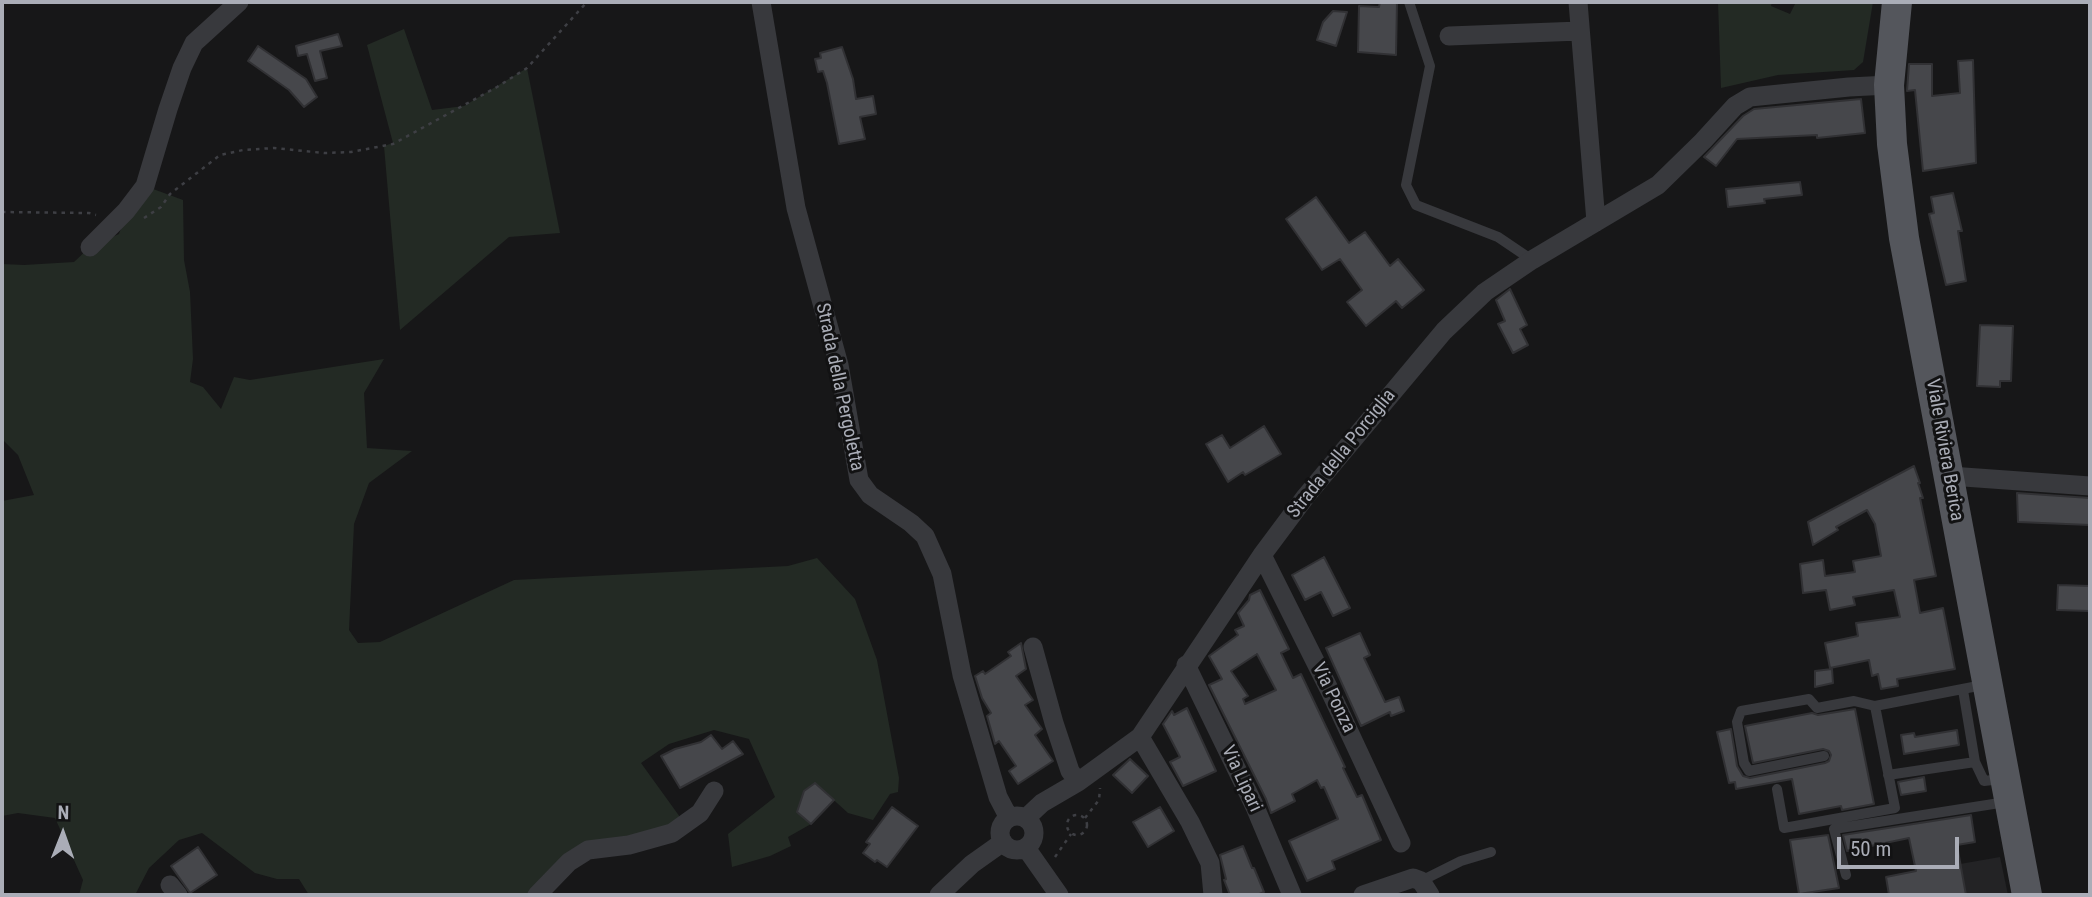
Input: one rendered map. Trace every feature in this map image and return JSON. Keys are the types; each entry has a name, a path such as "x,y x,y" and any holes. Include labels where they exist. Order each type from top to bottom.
{"main road":[{"name":"Viale Riviera Berica","path":"1897,2 1889,85 1892,144 1904,238 1950,476 1975,687 2008,790 2026,895"}],"street":[{"path":"90,247 127,211 145,186 182,68 194,44 239,2"},
{"name":"Strada della Pergoletta","path":"761,2 796,208 839,365 859,480 870,495 925,536 942,574 962,675 998,797 1017,818"},
{"path":"1578,2 1596,222"},
{"path":"1449,36 1580,31"},
{"name":"Strada della Porciglia","path":"1017,818 1085,776 1140,737 1186,665 1306,496 1444,331 1485,292 1532,260 1658,185 1735,106 1750,97 1849,86 1889,85"},
{"path":"1950,476 2090,486"},
{"name":"Via Ponza","path":"1262,555 1330,691 1401,843"},
{"path":"1034,647 1070,771 1085,776"},
{"name":"Via Lipari","path":"1186,665 1255,807 1292,895"},
{"path":"1140,737 1190,822 1210,863 1213,895"},
{"path":"537,895 569,862 588,850 629,845 672,833 700,813 714,791"},
{"path":"1017,818 1032,824 1035,833 1033,841 1026,848 1014,850 1003,842 1001,828 1017,818"},
{"path":"939,895 972,864 1003,842"},
{"path":"1026,848 1059,895"},
{"path":"1363,895 1406,879 1417,878 1426,888"}],"lane":[{"path":"1409,2 1430,66 1406,185 1416,205 1498,237 1532,260"},
{"path":"1824,756 1749,771 1744,763 1737,722 1741,711 1810,699 1817,708 1854,701 1875,706 1975,687 1975,762 1984,781 2008,790"},
{"path":"1777,789 1784,828 1895,808 1875,706"},
{"path":"1888,775 1975,762"},
{"path":"1846,875 1834,829 2008,790"},
{"path":"1426,888 1461,861 1491,852"}],"path":[{"path":"140,221 161,207 170,194 220,155 274,148 324,153 351,152 393,144 527,68 587,2"},
{"path":"2,212 89,213 103,216"},
{"path":"1085,776 1100,784 1100,794 1099,800 1085,818"},
{"path":"1078,814 1085,818 1087,827 1083,833 1071,834 1066,827 1069,818 1078,814"},
{"path":"1041,869 1058,854 1071,834"}],"shaded area":[{"path":"1718,2 1772,2 1771,6 1790,14 1796,2 1873,2 1863,62 1854,70 1778,75 1721,88"},
{"path":"404,29 432,110 464,106 527,68 560,233 509,237 400,330 384,146 393,143 367,45"},
{"path":"145,186 183,200 184,260 190,292 193,359 190,382 203,387 221,409 234,377 250,380 384,359 364,393 367,448 412,451 369,483 354,524 349,630 358,643 380,642 514,580 788,566 817,558 855,599 877,660 899,778 898,792 890,794 873,820 848,813 815,783 804,791 797,812 811,824 788,837 791,846 770,856 732,867 728,834 775,797 749,739 714,730 669,744 641,763 685,824 588,850 537,895 309,895 299,879 277,879 255,873 202,833 179,840 149,868 135,895 79,895 83,880 55,818 18,813 2,816 2,501 34,495 18,455 2,439 2,264 74,262 90,247 119,234 127,211"},
{"path":"2000,857 2008,895 1889,895 1886,877"}],"building":[{"path":"1380,2 1397,2 1396,55 1358,52 1359,6 1379,7"},
{"path":"1333,11 1347,12 1336,46 1317,40 1323,22"},
{"path":"338,34 342,46 320,51 327,78 315,81 307,54 298,56 296,46"},
{"path":"258,46 306,79 317,97 304,107 289,90 248,61"},
{"path":"842,47 853,79 856,99 873,96 876,114 860,117 865,139 839,144 827,83 823,71 818,72 815,59 821,58 820,53"},
{"path":"1973,60 1976,163 1923,171 1915,90 1907,91 1909,64 1932,64 1932,96 1960,93 1958,61"},
{"path":"1861,99 1865,133 1817,138 1817,135 1737,139 1716,166 1704,157 1743,116 1754,109"},
{"path":"1800,182 1802,195 1764,199 1765,203 1728,207 1726,189"},
{"path":"1953,193 1962,231 1958,231 1966,281 1946,285 1929,214 1934,213 1931,197"},
{"path":"1316,197 1349,243 1365,232 1390,266 1398,259 1424,290 1402,308 1396,301 1366,326 1347,302 1362,290 1340,259 1322,270 1286,219"},
{"path":"1510,289 1527,325 1520,329 1528,345 1513,353 1498,324 1505,321 1496,300"},
{"path":"1980,325 2013,326 2011,381 2000,381 2000,387 1977,386"},
{"path":"1264,426 1281,454 1228,482 1206,444 1222,435 1230,448"},
{"path":"1914,466 1923,498 1920,498 1936,576 1914,580 1920,613 1943,608 1955,669 1897,679 1898,686 1881,689 1878,674 1872,676 1869,660 1830,668 1825,643 1858,636 1856,623 1900,617 1894,590 1853,597 1855,605 1830,610 1826,590 1803,593 1800,564 1823,560 1825,576 1855,572 1853,561 1881,556 1875,524 1867,510 1836,527 1838,530 1813,545 1808,522"},
{"path":"2017,493 2090,498 2090,525 2018,522"},
{"path":"1324,557 1350,608 1333,616 1321,592 1305,600 1292,575"},
{"path":"2058,585 2090,586 2089,611 2057,610"},
{"path":"1260,590 1289,649 1281,653 1293,678 1301,674 1345,767 1343,768 1357,797 1362,795 1381,840 1332,861 1335,869 1307,881 1289,841 1338,819 1324,787 1321,788 1317,780 1292,794 1295,801 1271,813 1209,685 1222,679 1209,656 1238,635 1235,630 1244,626 1238,613 1250,595","holes":["1257,654 1276,690 1245,704 1243,699 1248,696 1231,671"]},
{"path":"1360,633 1370,655 1364,658 1385,702 1399,697 1404,711 1391,716 1390,712 1361,726 1326,648"},
{"path":"1021,643 1026,669 1016,676 1033,700 1025,705 1042,729 1035,735 1053,761 1018,784 1009,771 1016,766 999,741 995,744 987,716 991,713 982,698 975,676 983,671 985,674 1011,656 1008,652"},
{"path":"1832,669 1833,683 1815,687 1815,671"},
{"path":"1187,708 1216,771 1183,786 1170,762 1180,757 1163,724 1172,711 1174,715"},
{"path":"1855,709 1874,804 1842,810 1841,806 1799,814 1792,779 1736,789 1735,782 1729,783 1717,732 1731,729 1737,766 1743,776 1750,778 1825,763 1831,755 1823,749 1753,763 1745,726 1812,713 1818,715"},
{"path":"1957,730 1959,745 1904,754 1901,735 1914,733 1915,737"},
{"path":"711,735 722,749 733,741 743,754 680,788 661,756 701,742"},
{"path":"1130,759 1148,776 1132,793 1113,775"},
{"path":"1924,777 1926,791 1901,795 1898,782"},
{"path":"815,783 834,800 811,824 797,812 804,791"},
{"path":"892,807 918,826 887,867 863,853 870,844 866,842"},
{"path":"1160,807 1174,831 1148,847 1133,822"},
{"path":"1971,815 1975,842 1957,845 1966,895 1889,895 1886,877 1916,871 1909,838 1847,851 1843,835"},
{"path":"1828,835 1839,888 1799,894 1790,840"},
{"path":"1243,846 1264,892 1257,895 1230,895 1224,880 1226,879 1220,855"},
{"path":"198,847 217,875 190,893 171,866"}]}
